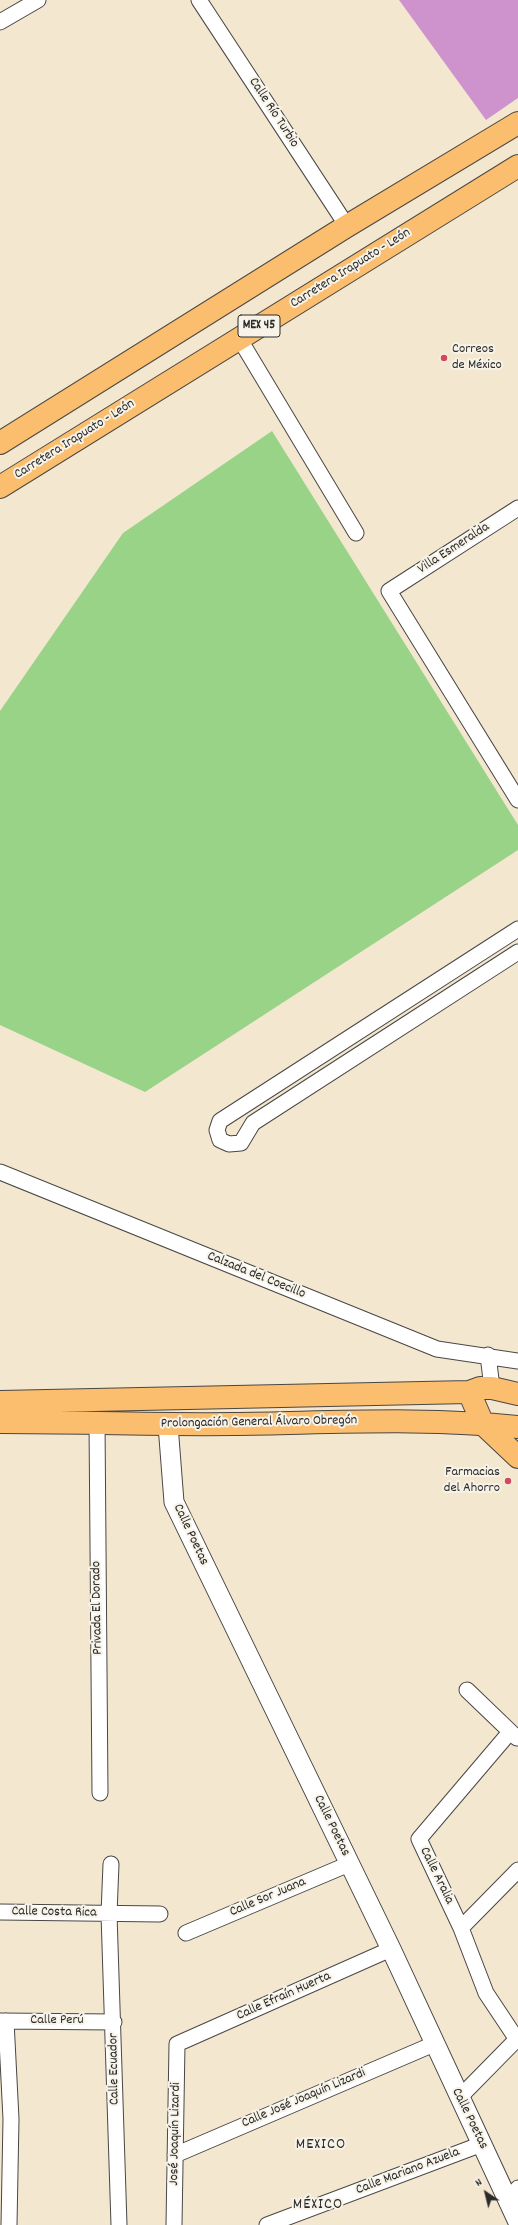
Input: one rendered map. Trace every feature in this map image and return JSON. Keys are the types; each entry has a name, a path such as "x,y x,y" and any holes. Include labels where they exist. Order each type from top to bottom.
{"main road":[{"name":"MEX 45","path":"0,443 347,226 518,123"},
{"name":"Carretera Irapuato - León","path":"0,487 518,166"},
{"name":"Prolongación General Álvaro Obregón","path":"0,1402 469,1392 480,1388 509,1396"},
{"path":"469,1392 483,1424 518,1457"},
{"name":"Prolongación General Álvaro Obregón","path":"0,1422 97,1422 168,1425 428,1421 518,1427"}],"street":[{"path":"0,22 38,0"},
{"name":"Calle Río Turbio","path":"199,0 347,226"},
{"path":"239,338 356,533"},
{"name":"Villa Esmeralda","path":"513,778 389,591 518,508"},
{"path":"513,778 518,800"},
{"path":"518,929 220,1121 217,1130 220,1140 229,1144 241,1143 253,1123 518,952"},
{"path":"412,997 423,1013"},
{"name":"Calzada del Coecillo","path":"0,1172 437,1349 518,1360"},
{"path":"488,1355 509,1396"},
{"name":"Privada El Dorado","path":"97,1422 100,1793"},
{"name":"Calle Poetas","path":"168,1425 174,1502 349,1864 459,2098 482,2144 513,2194 518,2222"},
{"path":"467,1690 514,1735"},
{"name":"Calle Aralia","path":"459,2098 517,2041 486,1993 461,1928 419,1839 514,1735"},
{"name":"Calle Ecuador","path":"111,1864 109,1914 114,2022 119,2225"},
{"name":"Calle Sor Juana","path":"186,1933 349,1864"},
{"path":"461,1928 515,1880"},
{"name":"Calle Costa Rica","path":"0,1912 160,1914"},
{"name":"Calle Efraín Huerta","path":"177,2044 390,1950"},
{"path":"3,2021 9,2225"},
{"name":"Calle Perú","path":"3,2021 114,2022"},
{"name":"José Joaquín Lizardi","path":"174,2225 177,2044"},
{"name":"Calle José Joaquín Lizardi","path":"175,2155 434,2044"},
{"name":"Calle Mariano Azuela","path":"267,2225 482,2144"}],"green space":[{"path":"272,431 518,825 518,850 145,1092 0,1025 0,711 123,533"}],"building":[{"path":"399,0 518,0 518,98 486,120"}],"place":[{"name":"Correos de México","path":"444,358"},
{"name":"Farmacias del Ahorro","path":"508,1481"}],"district":[{"name":"MEXICO","path":"321,2146"},
{"name":"MÉXICO","path":"318,2206"}]}
